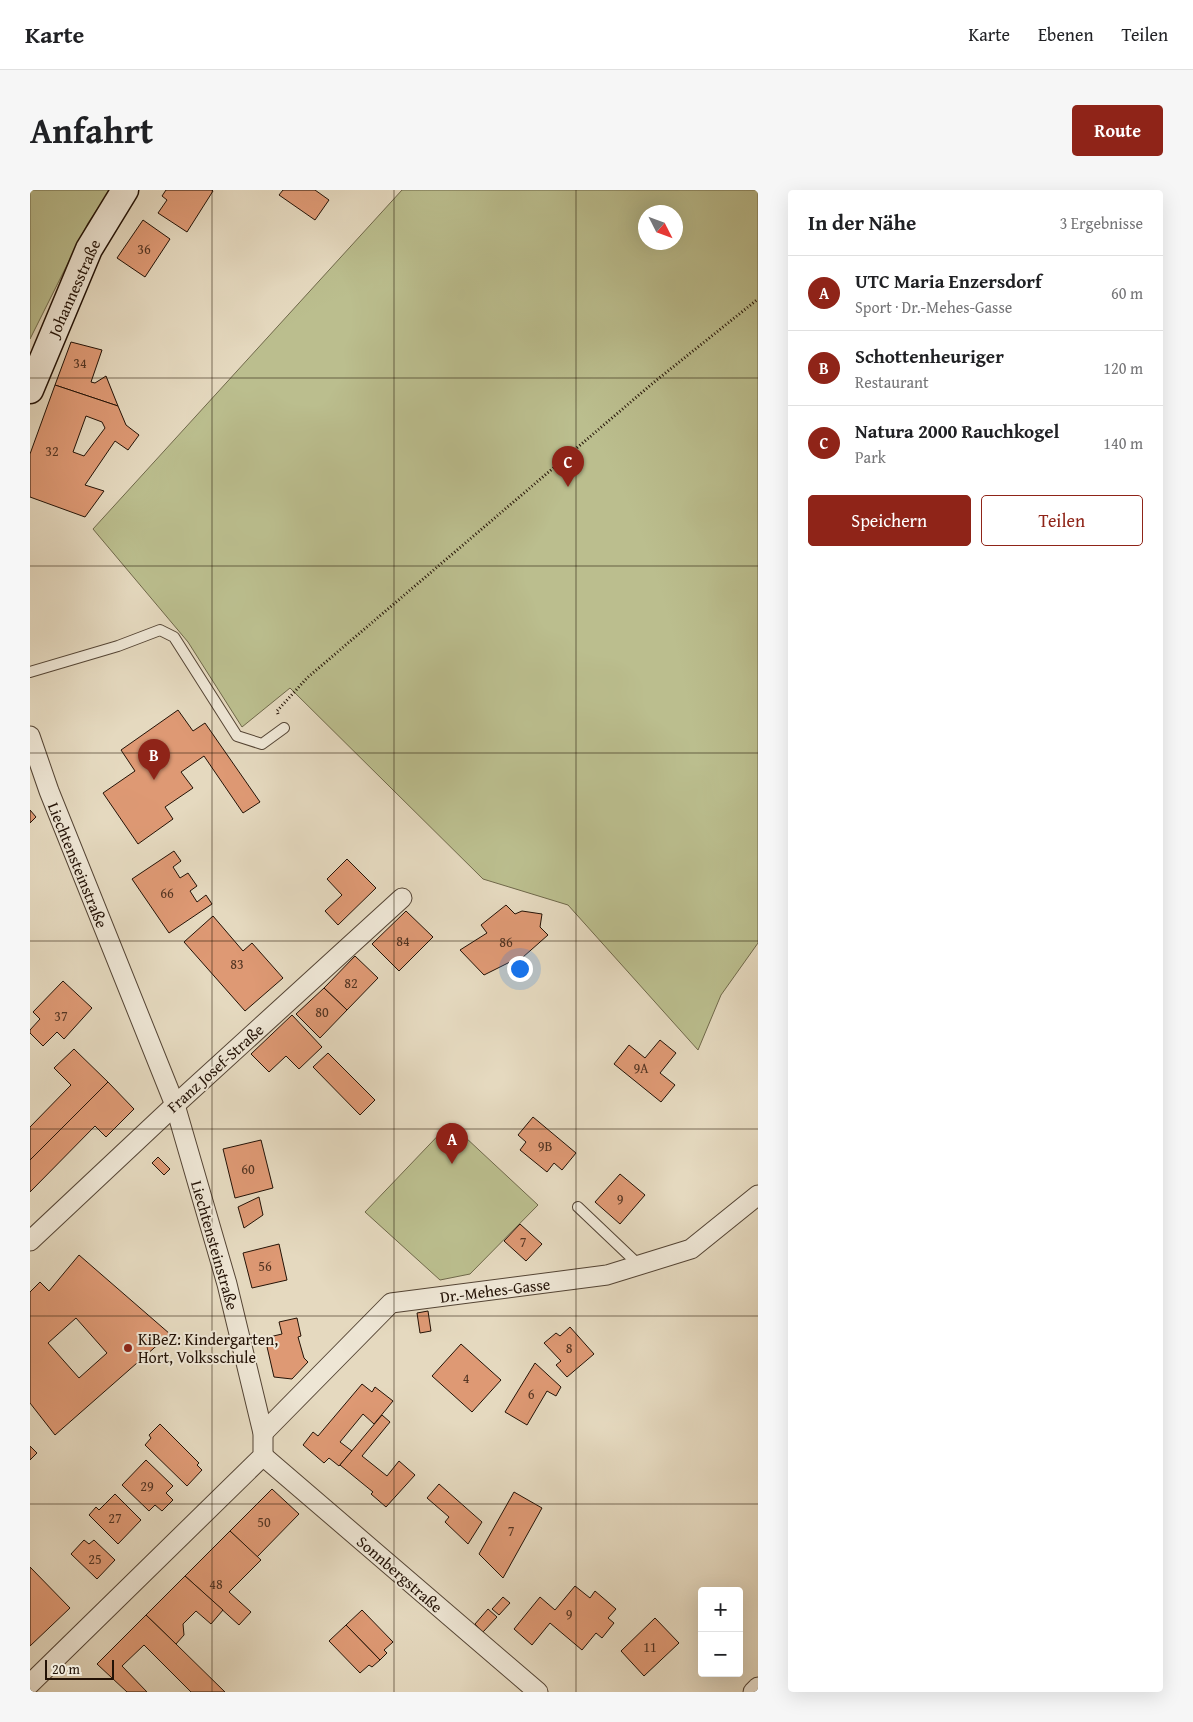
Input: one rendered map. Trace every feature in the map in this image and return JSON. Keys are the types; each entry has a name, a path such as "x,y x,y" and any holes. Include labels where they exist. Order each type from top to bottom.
{"main road":[{"name":"Johannesstraße","path":"30,390 90,249 125,190"}],"street":[{"name":"Liechtensteinstraße","path":"30,736 48,791 175,1105 227,1284 263,1433 263,1456"},
{"name":"Franz Josef-Straße","path":"30,1241 175,1105 402,898"},
{"name":"Dr.-Mehes-Gasse","path":"263,1433 391,1303 607,1275 691,1249 758,1195"},
{"path":"30,1684 263,1456"},
{"name":"Sonnbergstraße","path":"263,1456 538,1692"},
{"path":"753,1692 758,1688"}],"lane":[{"path":"30,672 118,646 160,630 174,637 237,736 262,744 284,728"},
{"path":"578,1207 639,1265"}],"path":[{"path":"284,728 277,712 307,678 653,383 758,299"}],"green space":[{"path":"30,190 110,190 88,223 30,339"},
{"path":"402,190 758,190 758,943 721,995 698,1050 568,905 483,879 290,688 242,727 188,642 93,529"},
{"path":"450,1123 538,1205 470,1274 440,1280 365,1212"}],"building":[{"path":"166,190 213,191 187,232 158,213 167,200 162,196"},
{"path":"283,190 315,190 329,200 315,220 279,195"},
{"path":"143,220 170,239 145,277 117,258"},
{"path":"71,342 102,350 91,382 95,383 106,376 118,406 55,385"},
{"path":"55,385 118,406 126,425 139,435 128,450 115,441 85,485 104,491 85,517 30,497 30,454","holes":["86,416 102,422 105,428 84,456 73,452"]},
{"path":"178,710 193,731 205,723 260,802 243,813 204,756 181,772 193,788 165,807 173,819 138,844 103,793 135,771 121,750"},
{"path":"30,810 36,817 30,823"},
{"path":"174,851 181,861 173,867 180,878 188,873 197,886 190,891 197,902 206,895 212,904 169,933 132,879"},
{"path":"347,859 376,888 338,925 325,911 342,895 327,879"},
{"path":"506,905 515,914 522,911 542,914 540,927 548,935 514,965 510,962 484,975 460,950 487,933 481,925"},
{"path":"406,911 433,937 399,971 372,944"},
{"path":"213,916 243,951 252,943 283,978 245,1011 184,942"},
{"path":"355,956 378,978 347,1010 324,988"},
{"path":"63,981 92,1008 64,1039 57,1032 43,1046 30,1033 30,1030 40,1019 33,1012"},
{"path":"324,988 347,1010 320,1038 296,1014"},
{"path":"292,1015 322,1047 299,1069 286,1056 269,1072 251,1054"},
{"path":"660,1040 676,1053 660,1073 675,1085 661,1102 614,1064 629,1045 645,1058"},
{"path":"74,1049 108,1082 30,1160 30,1127 71,1085 54,1068"},
{"path":"328,1053 375,1100 360,1115 313,1067"},
{"path":"108,1082 134,1109 106,1137 95,1126 30,1192 30,1160"},
{"path":"533,1117 576,1153 562,1170 554,1163 547,1172 520,1150 526,1142 518,1135"},
{"path":"261,1140 273,1188 235,1198 223,1149"},
{"path":"158,1157 170,1169 164,1175 152,1163"},
{"path":"620,1174 645,1195 620,1224 595,1202"},
{"path":"259,1197 263,1215 244,1228 238,1207"},
{"path":"520,1224 542,1244 526,1261 504,1241"},
{"path":"279,1244 287,1280 252,1288 243,1253"},
{"name":"KiBeZ: Kindergarten, Hort, Volksschule","path":"79,1255 170,1334 55,1435 30,1403 30,1292 40,1282 49,1291","holes":["76,1318 107,1353 79,1378 48,1343"]},
{"path":"428,1311 431,1331 420,1333 417,1313"},
{"path":"297,1318 301,1336 298,1337 304,1358 308,1362 292,1379 274,1377 265,1338 282,1334 279,1322"},
{"path":"570,1327 594,1354 567,1377 556,1365 561,1361 544,1343 556,1333 560,1336"},
{"path":"461,1344 501,1380 472,1412 432,1376"},
{"path":"535,1363 561,1387 556,1396 547,1391 527,1425 505,1412"},
{"path":"362,1384 372,1392 375,1387 393,1401 374,1424 363,1414 340,1442 352,1451 339,1466 329,1458 324,1463 303,1445 313,1432 318,1436"},
{"path":"382,1415 390,1422 362,1456 387,1476 399,1461 415,1475 386,1507 371,1494 373,1492 340,1465"},
{"path":"160,1424 199,1463 197,1465 202,1470 187,1486 145,1445 151,1438 149,1435"},
{"path":"30,1446 37,1453 30,1460"},
{"path":"146,1460 173,1486 166,1493 173,1500 162,1511 155,1505 149,1511 122,1485"},
{"path":"439,1484 482,1522 468,1544 445,1522 449,1517 427,1498"},
{"path":"272,1489 299,1514 257,1557 230,1531"},
{"path":"514,1492 542,1508 503,1578 479,1554"},
{"path":"115,1494 141,1520 118,1544 89,1515 96,1507 99,1510"},
{"path":"230,1531 261,1560 229,1592 251,1612 239,1625 185,1576"},
{"path":"84,1540 89,1544 94,1540 115,1560 97,1579 71,1554"},
{"path":"30,1567 70,1608 30,1646"},
{"path":"185,1576 223,1610 211,1624 196,1611 183,1624 184,1635 176,1644 146,1615"},
{"path":"575,1586 590,1598 595,1591 616,1609 608,1618 614,1623 602,1638 596,1633 582,1650 550,1623 532,1645 514,1629 540,1597 555,1610"},
{"path":"503,1597 510,1603 499,1615 492,1609"},
{"path":"488,1609 497,1617 483,1632 475,1624"},
{"path":"362,1610 393,1642 384,1650 387,1653 380,1660 346,1625"},
{"path":"146,1615 225,1692 191,1692 144,1645 122,1666 147,1692 127,1692 97,1664"},
{"path":"655,1618 679,1643 644,1676 621,1651"},
{"path":"346,1625 380,1660 372,1667 369,1665 360,1673 329,1641"}],"place":[{"name":"Natura 2000 Rauchkogel","path":"568,487"},
{"name":"Schottenheuriger","path":"154,780"},
{"name":"UTC Maria Enzersdorf","path":"452,1164"},
{"name":"KiBeZ: Kindergarten, Hort, Volksschule","path":"128,1348"}]}
